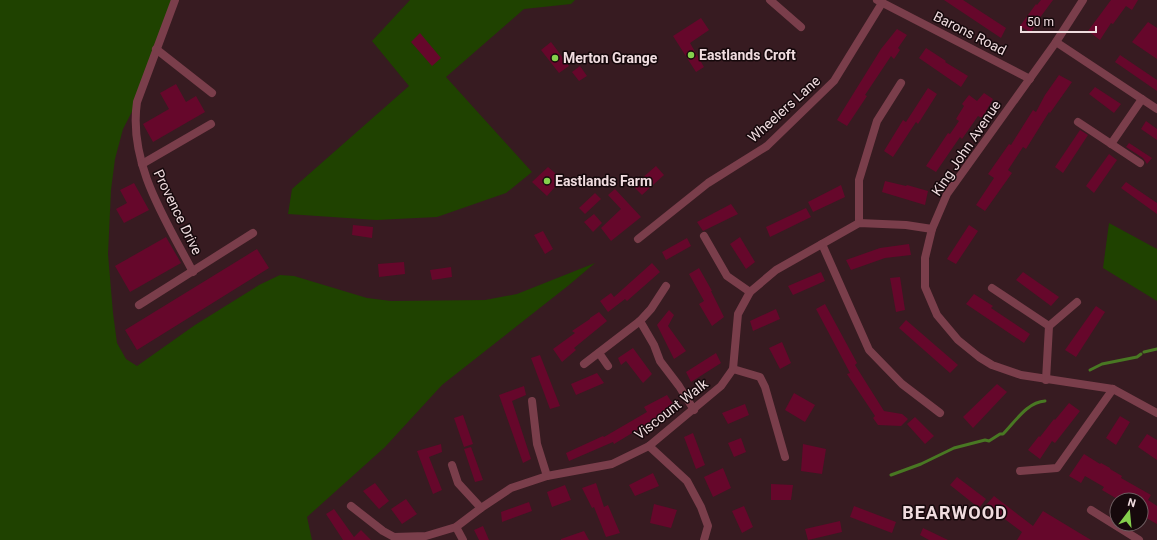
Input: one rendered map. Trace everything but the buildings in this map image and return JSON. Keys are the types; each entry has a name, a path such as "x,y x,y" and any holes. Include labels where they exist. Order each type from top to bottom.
{"street":[{"name":"Provence Drive","path":"175,0 137,102 135,114 137,143 147,180 192,272"},
{"path":"770,0 801,27"},
{"name":"King John Avenue","path":"1083,0 1056,42 947,194 932,229 925,258 925,287 937,315 958,340 979,358 992,365 1021,375 1046,380 1090,384 1113,389 1157,413"},
{"name":"Barons Road","path":"879,1 1030,79"},
{"name":"Wheelers Lane","path":"638,240 708,183 767,146 834,81 879,1"},
{"path":"1056,42 1157,109"},
{"path":"156,49 212,93"},
{"path":"859,223 859,180 877,121 901,83"},
{"path":"1111,144 1142,99"},
{"path":"1078,122 1140,163"},
{"name":"Provence Drive","path":"142,164 211,124"},
{"path":"785,457 765,387 760,377 733,369 738,314 750,292 776,270 859,223 906,225 932,229"},
{"name":"Provence Drive","path":"139,305 253,233"},
{"path":"704,236 727,276 750,292"},
{"path":"822,244 869,350 902,384 940,413"},
{"path":"584,364 640,321 651,309 666,286"},
{"path":"992,288 1049,326"},
{"path":"1046,380 1049,326 1077,302"},
{"path":"640,321 654,345 660,361 694,410"},
{"path":"599,353 608,366"},
{"name":"Viscount Walk","path":"351,506 394,538 426,536 456,527 511,488 547,476 612,464 649,446 721,386 733,369"},
{"path":"1020,471 1057,468 1113,389"},
{"path":"532,401 537,444 547,476"},
{"path":"649,446 687,481 701,507 708,526 704,540"},
{"path":"452,465 458,483 481,508"},
{"path":"1091,510 1139,540"},
{"path":"456,527 463,540"}],"green space":[{"path":"0,0 175,0 137,102 123,129 115,159 111,190 108,254 117,343 126,359 137,366 195,325 259,285 280,275 294,276 367,298 391,301 485,300 517,294 595,263 442,385 385,447 307,517 312,540 0,540"},
{"path":"410,0 575,0 571,4 524,9 446,77 532,172 506,193 437,217 376,220 288,214 292,189 409,86 372,41"},
{"path":"1109,223 1157,249 1157,301 1103,268"}],"waterway":[{"path":"1144,352 1157,349"},
{"path":"1090,370 1102,364 1137,357 1141,354"},
{"path":"891,475 921,464 954,448 985,440 989,441 1000,434 1003,434 1027,409 1039,402 1045,401"}],"place":[{"name":"Eastlands Croft","path":"691,55"},
{"name":"Merton Grange","path":"555,58"},
{"name":"Eastlands Farm","path":"547,181"}],"district":[{"name":"BEARWOOD","path":"955,512"}]}
